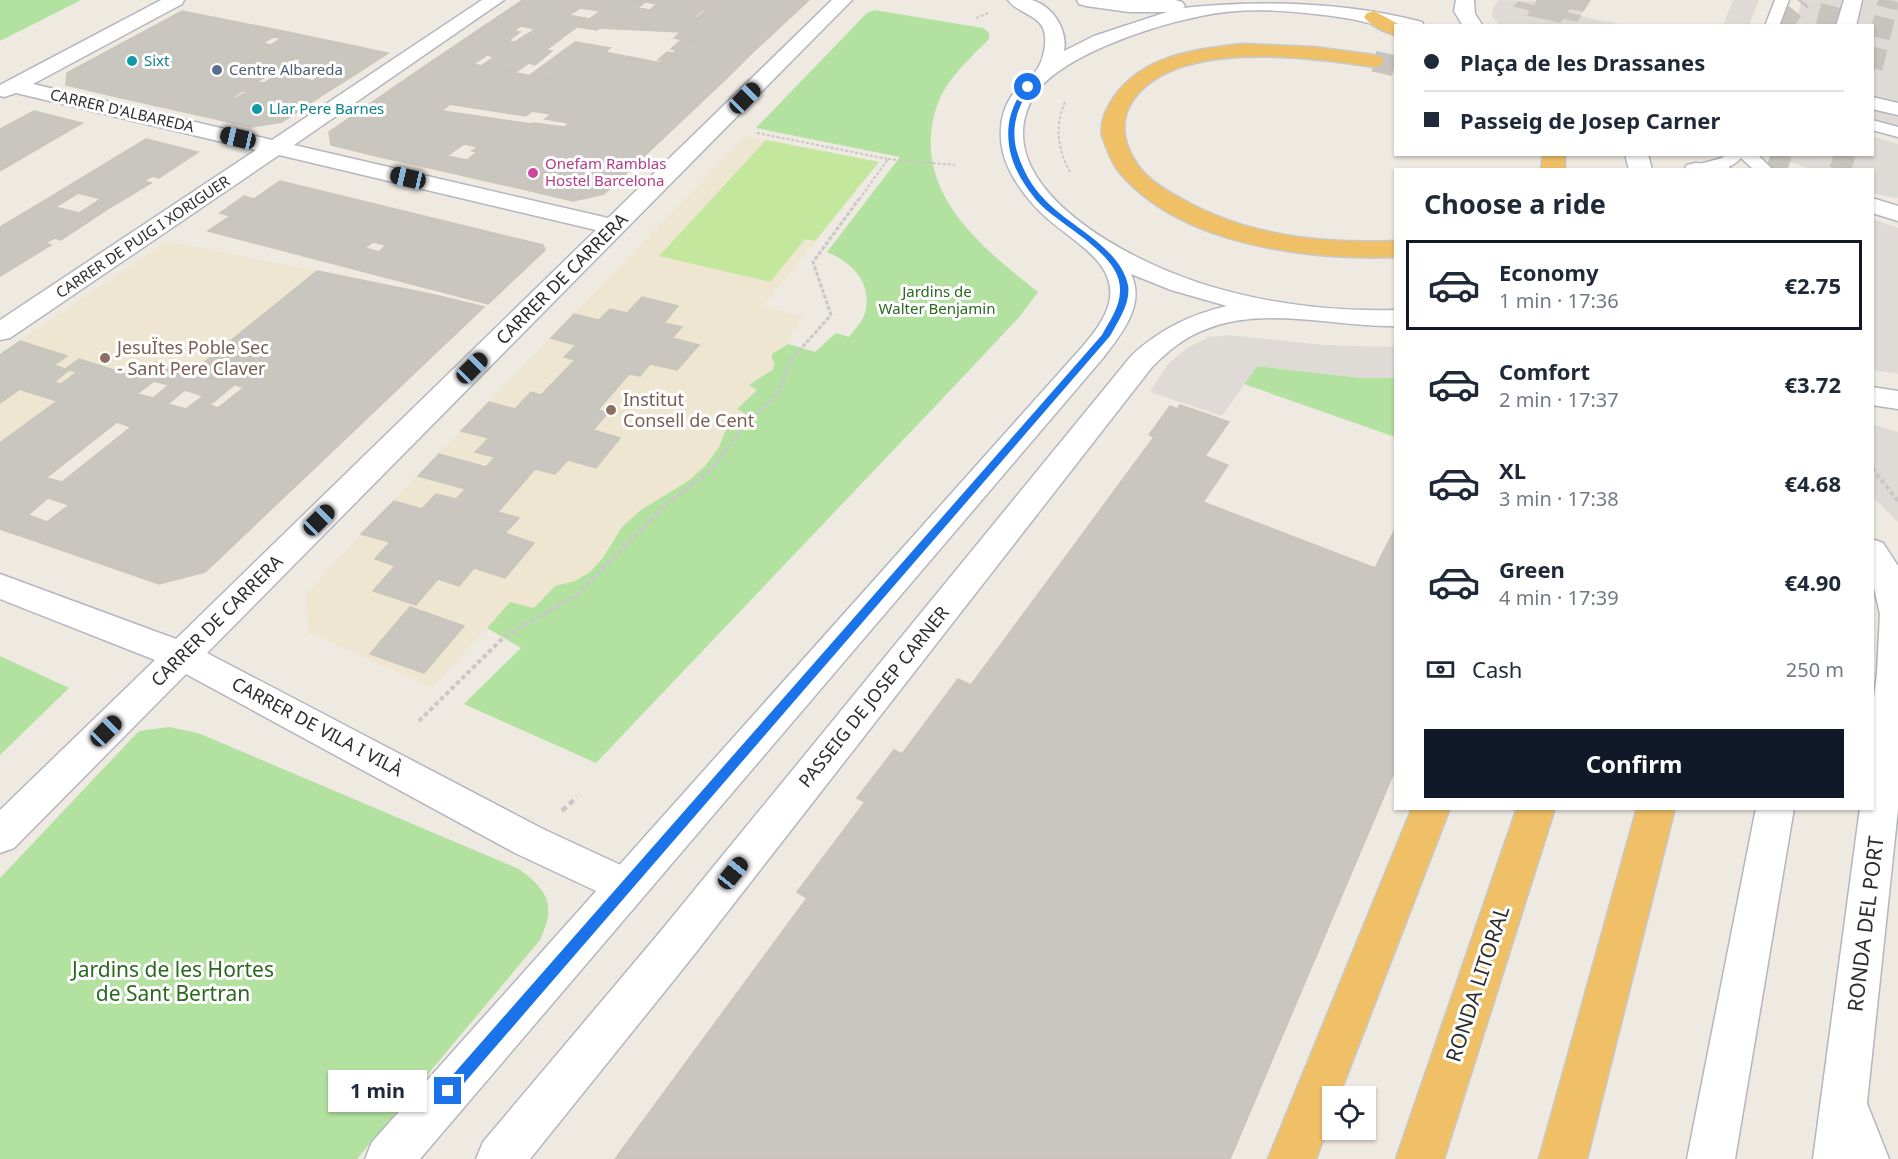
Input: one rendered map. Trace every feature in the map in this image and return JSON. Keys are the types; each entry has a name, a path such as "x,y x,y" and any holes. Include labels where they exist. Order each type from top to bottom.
{"highway":[{"path":"1374,9 1394,28"},
{"path":"1374,61 1306,51 1251,49 1189,59 1146,77 1130,89 1114,118 1113,134 1119,152 1146,187 1167,203 1198,218 1234,231 1314,248 1394,249"},
{"path":"1292,1159 1430,810"},
{"name":"RONDA LITORAL","path":"1420,1159 1535,810"},
{"path":"1563,1159 1655,810"}],"street":[{"path":"7,90 175,0"},
{"name":"CARRER DE PUIG I XORIGUER","path":"0,332 495,0"},
{"name":"CARRER DE CARRERA","path":"0,836 843,0"},
{"path":"1017,0 1040,12 1056,31 1057,43 1048,68"},
{"path":"1086,0 1129,6 1374,9 1410,24"},
{"path":"1465,0 1464,14 1472,24"},
{"path":"1847,24 1853,0"},
{"path":"388,1159 1106,336 1123,303 1124,287 1120,273 1100,249 1043,202 1026,180 1015,159 1011,140 1012,120 1016,104 1028,87 1048,68 1080,50 1123,33 1184,15 1228,6"},
{"name":"CARRER D'ALBAREDA","path":"7,90 278,147 614,227"},
{"path":"1874,103 1898,109"},
{"path":"1874,206 1898,214"},
{"path":"1100,249 1163,279 1237,303 1292,311 1394,318"},
{"name":"PASSEIG DE JOSEP CARNER","path":"500,1159 668,955 1142,362 1160,343 1197,321 1219,314 1292,311"},
{"path":"1874,396 1898,400"},
{"name":"RONDA DEL PORT","path":"1837,1159 1895,672 1897,614 1890,581 1874,554"},
{"name":"CARRER DE VILA I VILÀ","path":"0,586 182,656 529,841 626,887"},
{"path":"1711,1159 1775,810"}],"lane":[{"path":"1773,24 1782,0"},
{"path":"1874,126 1898,132"},
{"path":"1710,168 1728,162 1733,156"},
{"path":"1748,156 1763,168"},
{"path":"1874,205 1898,209"},
{"path":"1845,1093 1872,1159"}],"path":[{"path":"753,132 888,159 955,165"},
{"path":"419,721 512,630 576,595 664,506 695,484 711,469 740,431 779,392 790,361 831,315 813,262 888,159"},
{"path":"1874,471 1898,501"}],"shaded area":[{"path":"1499,0 1538,1 1534,6 1518,2 1531,10 1528,15 1560,22 1563,18 1577,20 1579,16 1566,13 1569,8 1583,11 1581,16 1618,24 1498,24 1492,16 1493,8"},
{"path":"1733,0 1759,0 1749,24 1723,24"},
{"path":"1802,0 1898,0 1898,126 1874,121 1874,24 1795,24"},
{"name":"Institut Consell de Cent","path":"746,136 879,162 763,306 804,317 792,332 788,344 772,354 775,364 772,369 749,385 758,389 737,409 745,412 725,432 720,447 705,466 688,481 641,510 608,546 602,559 590,572 575,581 555,586 534,608 510,602 432,688 308,632 307,594 361,534"},
{"path":"1874,137 1898,144 1898,198 1874,193 1874,168 1807,168 1774,156 1874,156"},
{"path":"1874,220 1898,228 1898,374 1874,370"},
{"name":"JesuÏtes Poble Sec - Sant Pere Claver","path":"167,241 317,271 192,372 155,362 0,480 0,403 26,384 0,376 0,354"},
{"path":"1228,335 1325,345 1394,347 1394,378 1362,378 1257,366 1222,416 1150,392 1167,365 1188,347 1209,337"},
{"path":"1874,425 1898,432 1898,522 1874,498"}],"green space":[{"path":"0,0 81,0 0,41"},
{"name":"Jardins de Walter Benjamin","path":"874,10 983,28 989,33 989,39 956,74 940,98 931,135 932,160 939,184 964,225 981,244 1038,292 1020,316 961,379 596,763 464,704 521,648 487,628 510,602 534,608 555,586 575,581 590,572 602,559 622,527 641,510 688,481 705,466 719,447 725,432 745,413 737,409 757,390 749,385 772,370 775,364 772,354 788,344 815,352 836,333 849,337 862,319 867,302 863,283 852,268 827,252 900,157 756,128 867,13"},
{"path":"766,140 879,162 815,241 805,239 770,282 659,256"},
{"path":"1257,366 1362,378 1394,378 1394,437 1244,384"},
{"path":"0,656 69,688 0,755"},
{"name":"Jardins de les Hortes de Sant Bertran","path":"169,727 198,733 519,869 537,885 547,900 548,918 540,940 357,1159 0,1159 0,878 139,731"}],"building":[{"path":"523,0 616,0 600,11 580,8 569,15 589,19 560,39 528,34 535,29 521,26 514,31 484,26"},
{"path":"616,0 717,0 694,17 697,18 681,32 599,28 597,30 578,27","holes":["645,2 657,4 650,10 638,8"]},
{"path":"717,0 809,0 753,52 674,38"},
{"path":"1536,0 1590,0 1583,11 1569,8 1566,13 1580,16 1577,21 1563,18 1560,22 1528,15 1531,10 1515,6 1518,2 1534,6 1538,1"},
{"name":"Sixt","path":"182,11 283,31 253,49 211,40 113,96 66,85 67,73"},
{"path":"484,26 520,32 508,41 515,42 527,34 561,39 546,50 552,51 535,65 529,63 516,72 481,66 494,57 487,55 474,64 438,57"},
{"path":"283,31 388,53 359,72 253,49 262,43 271,45 281,38 273,37"},
{"name":"Centre Albareda","path":"211,40 296,58 202,116 113,96"},
{"path":"687,40 753,52 729,76 661,63 663,61 658,60 667,52 673,53 677,50 671,49 680,41"},
{"path":"575,42 610,48 567,83 530,75"},
{"path":"604,52 729,76 604,194 573,201 527,190 554,167 524,161 569,123 545,119 551,114 531,111"},
{"path":"438,57 567,83 526,116 384,94"},
{"path":"302,60 359,72 321,96 264,83","holes":["303,73 319,76 313,81 296,77"]},
{"name":"Llar Pere Barnes","path":"257,82 321,96 282,122 251,127 202,116 232,97 236,98 247,92 242,91"},
{"path":"384,94 450,104 442,111 450,112 438,121 432,119 380,157 331,145 329,132"},
{"path":"34,111 82,123 0,171 0,129"},
{"path":"450,112 531,124 465,176 380,157 432,119 438,121","holes":["464,144 478,147 472,151 477,152 467,160 447,156"]},
{"path":"533,123 564,127 524,161 554,167 527,190 465,176"},
{"path":"146,139 198,152 159,178 152,176 144,181 151,183 106,210 90,206 101,199 78,193 67,200 52,196"},
{"path":"280,181 543,245 545,250 488,304 208,231 230,216 220,213 244,196 254,199","holes":["373,242 386,245 379,252 365,248"]},
{"path":"52,196 67,200 55,207 79,213 90,206 106,210 61,240 54,238 45,243 51,245 0,276 0,227"},
{"path":"317,271 484,307 362,423 192,372"},
{"path":"642,297 678,306 664,323 682,327 672,338 699,345 677,370 650,364 640,376 629,374 598,410 608,413 593,430 620,438 596,468 568,460 555,474 535,469 498,512 519,518 505,533 534,543 505,578 474,568 459,586 438,579 416,605 373,591 395,566 375,559 390,542 361,534 394,501 422,509 436,494 456,499 466,489 418,476 439,454 486,467 495,457 475,452 489,438 461,431 489,402 515,409 531,392 541,395 575,360 564,357 576,345 551,338 574,314 599,320 610,309 627,313"},
{"path":"20,341 67,356 54,365 65,369 79,359 136,377 0,480 0,443 57,401 19,389 27,384 0,376 0,355","holes":["69,370 77,372 61,384 54,382"]},
{"path":"155,362 234,385 41,543 0,529 0,480","holes":["154,381 169,385 153,398 137,394","185,390 203,396 186,409 168,404","117,422 131,427 62,482 46,478","48,498 69,505 47,522 28,515"]},
{"path":"0,376 4,377 27,384 0,403"},
{"path":"243,388 362,423 205,572 159,584 41,543 210,405 218,408"},
{"path":"1180,405 1229,422 1205,456 1228,465 1203,502 1375,568 1394,531 1394,772 1230,1159 615,1159 807,898 797,892 865,802 857,798 894,750 902,754 958,679 971,685 1154,437 1149,435 1170,406 1177,409"},
{"path":"410,607 464,626 424,673 370,654"}],"tunnel":[{"path":"1782,24 1801,0"},
{"path":"1827,24 1833,0"},
{"path":"1874,60 1889,0"},
{"path":"1374,61 1394,66"},
{"path":"1777,168 1781,156"},
{"path":"1841,168 1844,156"}],"place":[{"name":"Sixt","path":"132,61"},
{"name":"Centre Albareda","path":"217,70"},
{"name":"Llar Pere Barnes","path":"257,109"},
{"name":"Onefam Ramblas Hostel Barcelona","path":"533,173"},
{"name":"JesuÏtes Poble Sec - Sant Pere Claver","path":"105,358"},
{"name":"Institut Consell de Cent","path":"611,410"}],"route":[{"path":"448,1091 1106,336 1123,303 1124,287 1120,273 1100,249 1043,202 1026,180 1015,159 1011,140 1012,120 1016,104 1028,87"}]}
